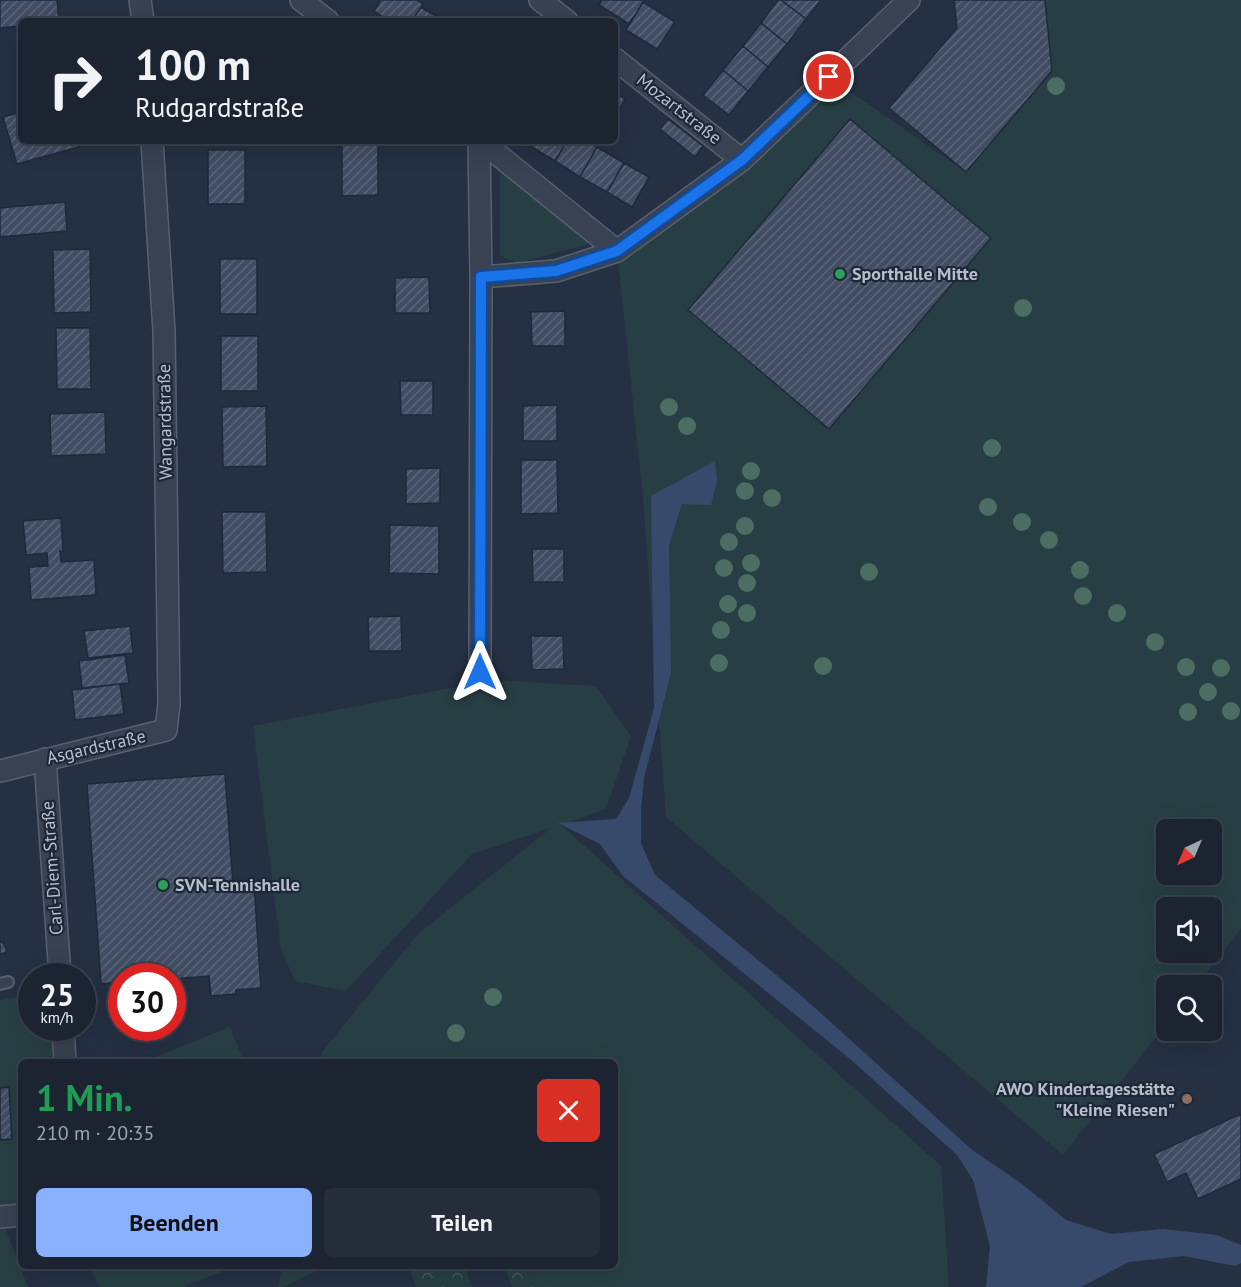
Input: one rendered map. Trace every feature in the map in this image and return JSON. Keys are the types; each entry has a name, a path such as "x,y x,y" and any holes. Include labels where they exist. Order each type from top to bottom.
{"street":[{"path":"140,0 143,18"},
{"path":"301,0 324,18"},
{"path":"540,0 563,18"},
{"path":"481,277 556,271 617,251 742,160 909,0"},
{"name":"Mozartstraße","path":"618,61 742,160"},
{"name":"Wangardstraße","path":"152,144 164,332 169,704"},
{"path":"480,144 480,672"},
{"path":"484,144 617,251"},
{"name":"Asgardstraße","path":"0,771 166,730 169,704"},
{"name":"Carl-Diem-Straße","path":"45,759 59,963"},
{"path":"64,1041 65,1059"},
{"path":"0,1217 18,1215"}],"green space":[{"path":"1045,0 1241,0 1241,929 1222,953 1222,897 1156,897 1156,963 1214,963 1205,975 1156,975 1156,1037 1063,1155 666,817 643,497 617,251 829,77 966,172 1052,71"},
{"path":"511,174 593,243 517,263 500,256 500,175"},
{"path":"492,680 596,686 631,736 606,809 561,825 941,1166 949,1287 553,1287 528,1269 618,1269 618,1059 321,1059 322,1052 418,934 551,828 472,854 346,991 295,981 281,950 253,726"},
{"path":"18,997 18,1041 54,1041 56,1059 18,1059 18,1211 0,1213 0,1000"},
{"path":"230,1027 243,1059 150,1059"},
{"path":"3,1222 18,1261 18,1269 21,1269 28,1287 0,1287 0,1223"},
{"path":"91,1269 228,1269 183,1287 99,1287"},
{"path":"281,1269 321,1269 283,1287 278,1287"},
{"path":"410,1269 470,1269 466,1271 472,1287 416,1287"},
{"path":"505,1269 528,1269 553,1287 512,1287"}],"water":[{"path":"715,461 717,481 711,505 682,504 669,545 671,673 644,778 641,811 641,843 655,875 804,998 971,1149 1022,1184 1066,1220 1111,1234 1163,1229 1217,1235 1241,1245 1241,1263 1235,1266 1184,1256 1129,1262 1081,1287 986,1287 990,1246 973,1180 957,1155 849,1058 623,876 600,844 558,823 616,819 629,798 654,708 651,496"}],"building":[{"path":"0,0 57,0 59,18 18,18 18,26 0,28"},
{"path":"381,0 417,0 423,4 414,18 384,18 374,11"},
{"path":"602,0 645,0 629,24 599,5"},
{"path":"778,0 806,19 787,44 761,23"},
{"path":"781,0 821,0 806,19"},
{"path":"954,0 1045,0 1052,71 966,172 889,108 957,28"},
{"path":"643,2 675,22 657,49 626,30"},
{"path":"421,7 439,18 414,18"},
{"path":"761,23 787,44 768,67 743,46"},
{"path":"743,46 768,67 748,91 723,70"},
{"path":"723,70 748,91 729,115 703,95"},
{"path":"618,94 625,99 618,112"},
{"path":"18,113 18,144 78,144 79,147 17,164 3,117"},
{"path":"668,119 703,146 695,157 660,129"},
{"name":"Sporthalle Mitte","path":"850,119 991,238 829,429 688,310"},
{"path":"342,144 378,144 378,195 342,196"},
{"path":"527,144 565,144 555,161"},
{"path":"565,144 591,144 597,147 580,177 555,161"},
{"path":"597,147 624,163 607,192 580,177"},
{"path":"208,150 245,150 245,204 208,204"},
{"path":"624,163 649,177 632,207 607,192"},
{"path":"65,202 67,231 0,237 0,208"},
{"path":"90,249 91,312 54,313 53,250"},
{"path":"220,259 257,259 257,314 220,314"},
{"path":"429,277 430,313 395,313 395,278"},
{"path":"565,311 565,346 532,346 531,312"},
{"path":"56,328 90,328 91,389 57,389"},
{"path":"221,336 258,336 258,391 221,391"},
{"path":"400,381 433,381 433,415 401,415"},
{"path":"557,405 557,441 523,441 523,406"},
{"path":"266,406 267,466 223,467 222,407"},
{"path":"105,412 106,454 51,456 50,414"},
{"path":"521,460 557,460 558,513 521,514"},
{"path":"440,468 440,503 406,504 406,469"},
{"path":"222,512 266,512 267,572 223,573"},
{"path":"61,518 63,551 60,551 61,562 94,560 96,595 31,600 29,567 48,566 47,553 26,555 23,521"},
{"path":"390,525 439,526 439,574 389,573"},
{"path":"532,549 564,549 564,582 533,582"},
{"path":"401,616 402,651 369,651 368,617"},
{"path":"130,626 133,653 88,658 84,631"},
{"path":"531,636 563,636 564,669 532,670"},
{"path":"125,655 129,683 82,688 79,661"},
{"path":"120,684 124,714 75,720 72,690"},
{"name":"SVN-Tennishalle","path":"225,774 233,885 254,884 261,988 236,990 236,994 211,996 209,976 186,978 186,963 108,963 108,983 101,984 87,784"},
{"path":"0,941 4,944 7,952 0,954"},
{"path":"9,1087 12,1139 0,1140 0,1088"},
{"path":"1241,1114 1241,1179 1198,1199 1186,1173 1167,1182 1154,1154"}],"place":[{"name":"Sporthalle Mitte","path":"840,274"},
{"name":"SVN-Tennishalle","path":"163,885"},
{"name":"AWO Kindertagesstätte \"Kleine Riesen\"","path":"1187,1099"}],"route":[{"path":"480,672 481,277 556,271 617,251 742,160 829,77"}]}
